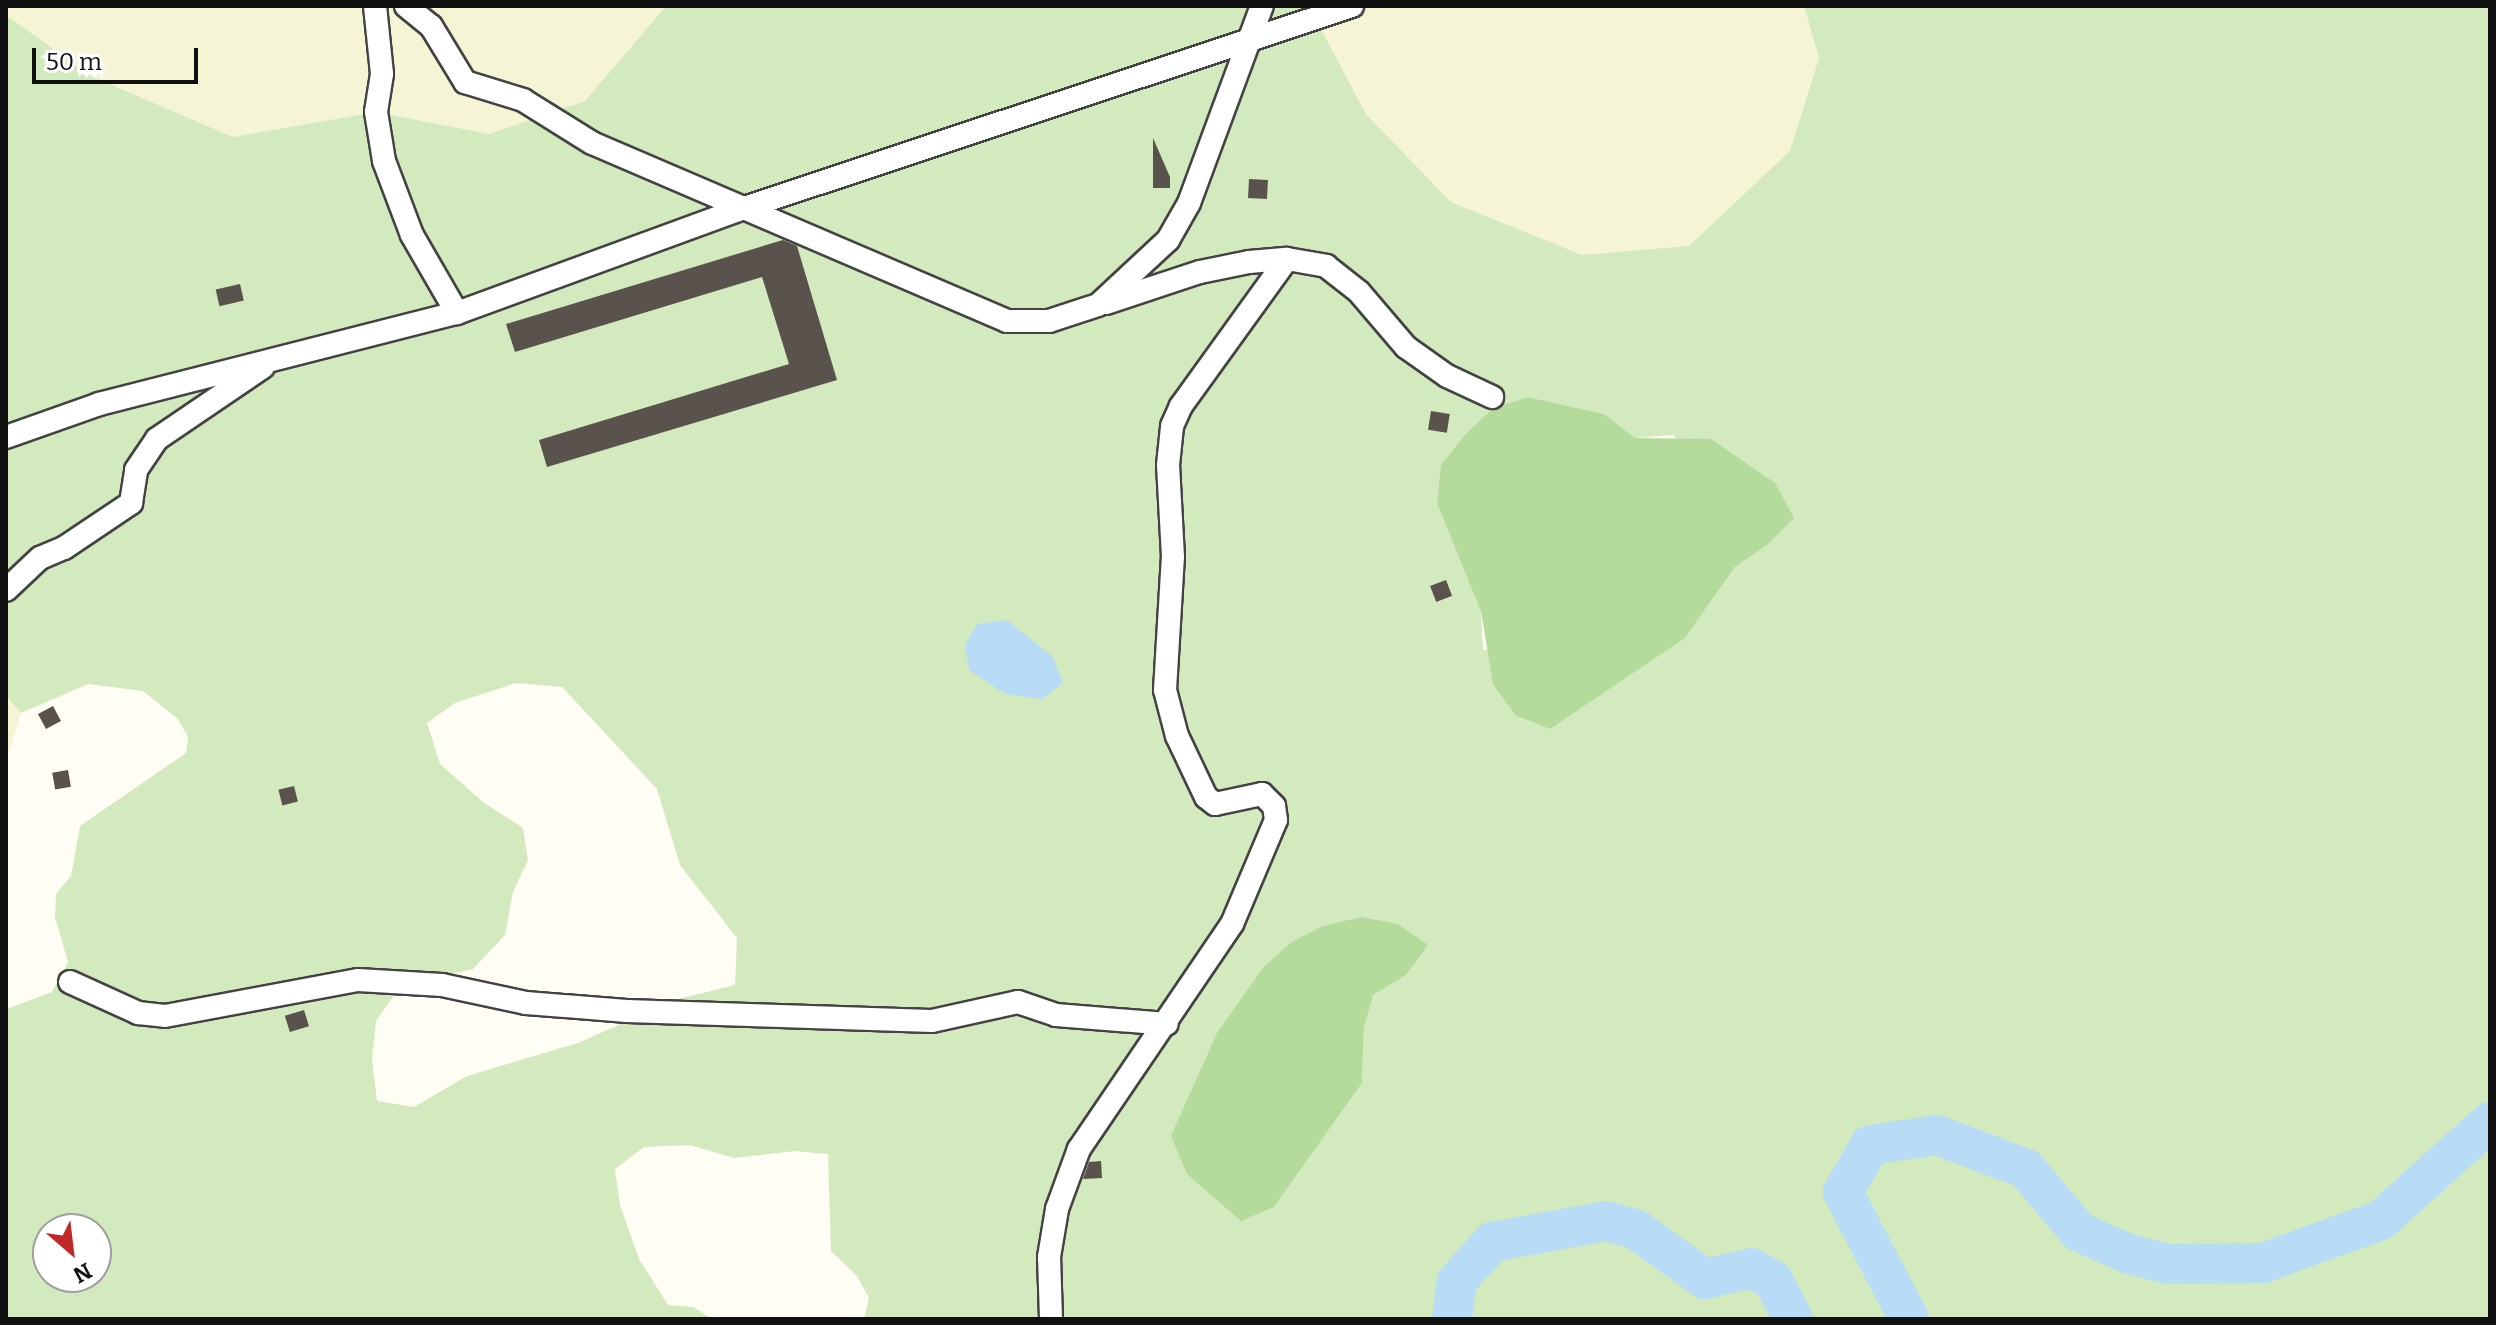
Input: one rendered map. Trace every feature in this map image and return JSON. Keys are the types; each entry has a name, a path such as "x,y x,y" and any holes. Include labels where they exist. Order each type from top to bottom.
{"street":[{"path":"375,6 382,74 376,112 384,161 412,235 457,313"},
{"path":"406,6 431,26 465,82 523,100 592,143 1007,321 1049,321 1200,272 1287,259 1326,266 1359,292 1406,347 1447,376 1492,397"},
{"path":"1098,305 1168,240 1189,203 1254,38 1262,6"},
{"path":"6,437 99,404 457,313 741,209 1352,6"},
{"path":"1051,1319 1049,1257 1057,1209 1079,1149 1167,1024 1232,924 1276,820 1274,806 1262,794 1215,804 1206,797 1177,736 1165,690 1173,557 1168,498 1172,426 1187,397 1287,259"},
{"path":"6,590 40,558 64,548 131,503 136,470 157,439 274,360"},
{"path":"70,982 138,1013 165,1016 358,980 442,985 526,1003 627,1011 932,1021 1018,1002 1056,1015 1167,1024"}],"green space":[{"path":"6,6 666,6 585,101 489,134 376,112 233,137 91,76 6,15"},
{"path":"666,6 1319,6 1316,20 1366,114 1451,202 1582,255 1689,246 1790,151 1819,58 1804,6 2490,6 2490,1319 864,1319 869,1298 857,1276 831,1251 828,1154 795,1151 734,1158 690,1145 644,1147 615,1169 620,1205 639,1259 668,1305 693,1307 713,1319 6,1319 6,1009 52,992 68,962 55,917 56,894 71,876 80,826 186,753 188,737 178,719 143,691 88,684 21,713 6,696 6,15 91,76 233,137 376,112 489,134 585,101","holes":["1528,397 1604,414 1635,438 1673,435 1767,545 1735,567 1685,638 1483,650 1481,611 1493,408","516,683 562,687 657,789 680,865 737,938 735,985 674,1000 578,1043 467,1076 414,1107 377,1101 372,1059 376,1021 401,985 473,969 505,935 513,892 528,860 523,828 483,802 440,764 427,723 455,703","1398,924 1406,975 1373,994 1364,1028 1362,1083 1274,1207"]},
{"path":"1319,6 1804,6 1819,58 1791,151 1689,247 1582,255 1451,202 1366,114 1316,20"},
{"path":"1528,397 1604,414 1635,438 1711,439 1775,483 1794,518 1767,545 1735,567 1685,638 1550,729 1515,715 1493,684 1481,611 1437,503 1441,465 1465,435 1493,408"},
{"path":"6,696 21,713 7,758 6,880"},
{"path":"1361,917 1398,924 1428,945 1406,975 1373,995 1364,1028 1362,1083 1274,1207 1241,1221 1187,1174 1171,1136 1217,1033 1262,969 1290,943 1323,926"}],"water":[{"path":"1007,620 1053,657 1063,683 1042,699 1005,694 969,670 965,645 977,624"}],"building":[{"path":"1153,138 1170,177 1170,188 1153,188"},
{"path":"1249,179 1268,180 1267,199 1248,198"},
{"path":"783,240 797,246 837,380 547,467 539,440 789,364 762,277 515,352 506,324"},
{"path":"240,284 244,301 219,306 216,290"},
{"path":"1431,411 1450,414 1447,433 1428,430"},
{"path":"1446,580 1452,596 1436,602 1430,586"},
{"path":"53,706 61,721 46,729 38,714"},
{"path":"68,770 71,787 55,790 52,773"},
{"path":"294,786 298,802 282,805 278,790"},
{"path":"304,1010 309,1026 290,1032 285,1016"},
{"path":"1101,1161 1102,1178 1083,1179 1089,1162"}],"waterway":[{"path":"1909,1319 1843,1192 1870,1145 1937,1135 2026,1169 2079,1232 2129,1254 2168,1264 2263,1263 2381,1220 2490,1122"},
{"path":"1452,1319 1457,1281 1492,1242 1606,1221 1637,1230 1705,1279 1751,1268 1773,1280 1793,1319"}]}
